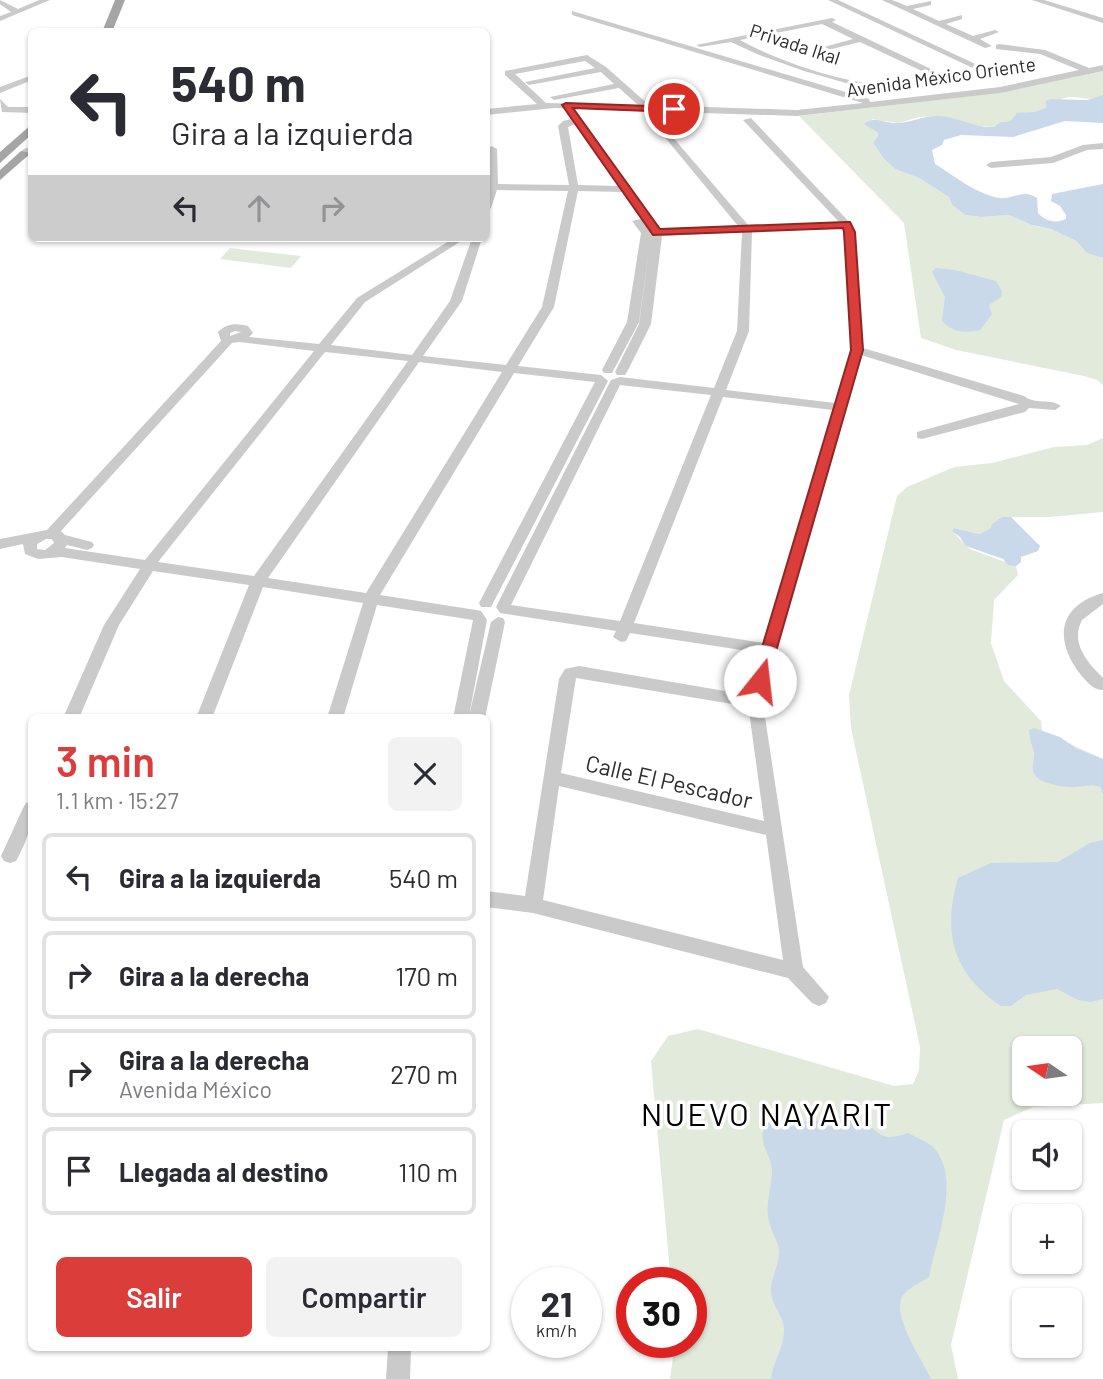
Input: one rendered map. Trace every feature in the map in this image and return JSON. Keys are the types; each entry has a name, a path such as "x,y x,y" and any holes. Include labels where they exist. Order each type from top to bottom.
{"main road":[{"path":"109,28 120,0"},
{"path":"0,159 28,131"},
{"path":"0,176 28,151"}],"street":[{"path":"832,0 980,68"},
{"path":"886,0 973,39 986,48 1041,56 1084,72"},
{"path":"1036,0 1096,13"},
{"path":"1054,0 1096,13 1103,21"},
{"path":"0,1 17,12"},
{"path":"0,19 38,1"},
{"path":"906,9 928,3"},
{"path":"575,13 875,104"},
{"path":"939,23 959,17"},
{"name":"Privada Ikal","path":"699,45 835,20"},
{"name":"Privada Ikal","path":"824,22 950,81"},
{"path":"973,39 995,32"},
{"name":"Privada Ikal","path":"732,39 761,54 872,86 912,86 969,79"},
{"path":"827,49 858,40"},
{"path":"959,58 986,48"},
{"path":"462,714 481,611 611,376 645,324 652,233 572,122 551,103 508,74 582,58 590,59 603,69 649,112 747,230 743,331 622,632"},
{"name":"Avenida México Oriente","path":"551,103 649,112 783,113 1000,90 1103,68"},
{"path":"529,82 603,69"},
{"path":"0,88 28,77"},
{"path":"490,111 551,103 621,85"},
{"path":"912,86 925,99"},
{"path":"0,102 5,110 28,110"},
{"path":"336,714 372,594 548,307 574,188 570,135 572,122 566,105"},
{"path":"748,120 846,225 849,232 857,350 760,681"},
{"path":"570,135 619,189"},
{"path":"991,165 1053,160 1086,147 1103,146"},
{"path":"490,198 494,187 492,149"},
{"path":"494,187 619,189"},
{"path":"652,233 846,225"},
{"path":"73,714 112,625 152,560 325,344 361,300 455,242"},
{"path":"206,714 260,577 456,300 476,242"},
{"path":"56,536 239,336 842,403"},
{"path":"857,350 1020,399 1026,404 1055,406"},
{"path":"478,714 502,614 611,376"},
{"path":"922,435 1021,409 1026,404"},
{"path":"43,554 61,544 56,536"},
{"path":"0,544 56,536 68,542 152,560 768,654"},
{"path":"36,537 28,547 43,554"},
{"path":"0,554 62,552 152,560"},
{"path":"1100,685 1076,658 1069,636 1070,627 1079,611 1103,598"},
{"path":"533,905 567,679 571,673 579,671 748,701 757,708 794,971"},
{"name":"Calle El Pescador","path":"553,778 774,830"},
{"path":"10,856 28,817"},
{"path":"490,900 533,905 794,971 819,997"},
{"path":"398,1379 400,1351"}],"shaded area":[{"path":"1103,71 1103,95 1091,99 1065,98 1041,111 1021,114 994,127 970,125 940,116 920,117 898,123 872,119 878,136 873,143 884,159 895,169 919,178 949,197 952,205 965,215 1009,215 1035,226 1051,229 1103,258 1103,385 1084,376 956,350 921,338 904,223 799,116 996,93"},
{"path":"230,248 301,256 291,268 220,259"},
{"path":"1103,438 1103,512 1050,517 1002,517 991,528 979,534 954,528 952,531 970,549 1016,566 1018,575 994,600 991,643 1004,681 1041,721 1042,731 1103,759 1103,1103 1082,1104 1082,1036 1012,1036 1012,1106 1050,1106 1033,1107 1004,1120 951,1345 958,1379 670,1379 673,1358 707,1358 707,1267 670,1267 651,1061 668,1036 698,1029 894,1086 913,1084 919,1070 920,1047 851,728 849,695 897,496 907,487 954,467 992,463 1054,447 1087,445"}],"water":[{"path":"1103,95 1103,123 1065,121 1013,137 961,135 944,140 942,145 932,150 935,164 981,192 999,198 1032,195 1037,198 1038,213 1051,221 1066,219 1060,206 1051,201 1052,194 1103,184 1103,258 1087,253 1076,241 1051,229 1032,225 1009,215 965,215 952,205 949,197 919,178 895,169 873,143 878,136 877,132 864,124 872,120 896,123 940,116 994,127 1000,122 1010,121 1017,113 1046,108 1046,101 1050,99 1087,100"},
{"path":"936,268 996,281 1002,291 1001,297 989,305 992,314 980,330 960,331 950,328 942,321 945,297 932,272"},
{"path":"1002,517 1011,517 1040,546 1038,551 1021,557 1021,562 1016,566 966,546 952,531 954,528 979,534 991,528 992,524"},
{"path":"1034,728 1060,737 1077,749 1103,759 1103,794 1097,786 1061,786 1038,778 1033,770 1034,752 1029,733 1029,730"},
{"path":"1103,840 1103,999 1091,1002 1078,1000 1057,989 1026,995 1011,1006 1001,1006 972,980 956,951 951,917 958,878 991,863 1058,862 1090,843"},
{"path":"842,1116 860,1121 885,1136 908,1133 932,1146 941,1159 946,1174 947,1191 929,1277 905,1293 900,1311 908,1336 931,1379 771,1379 783,1341 784,1328 771,1292 779,1251 768,1215 772,1166 763,1143 763,1130 766,1123 779,1119 810,1122"}],"district":[{"name":"NUEVO NAYARIT","path":"767,1115"}],"route":[{"path":"674,109 566,105 657,233 846,225 849,232 857,350 760,681"}]}
